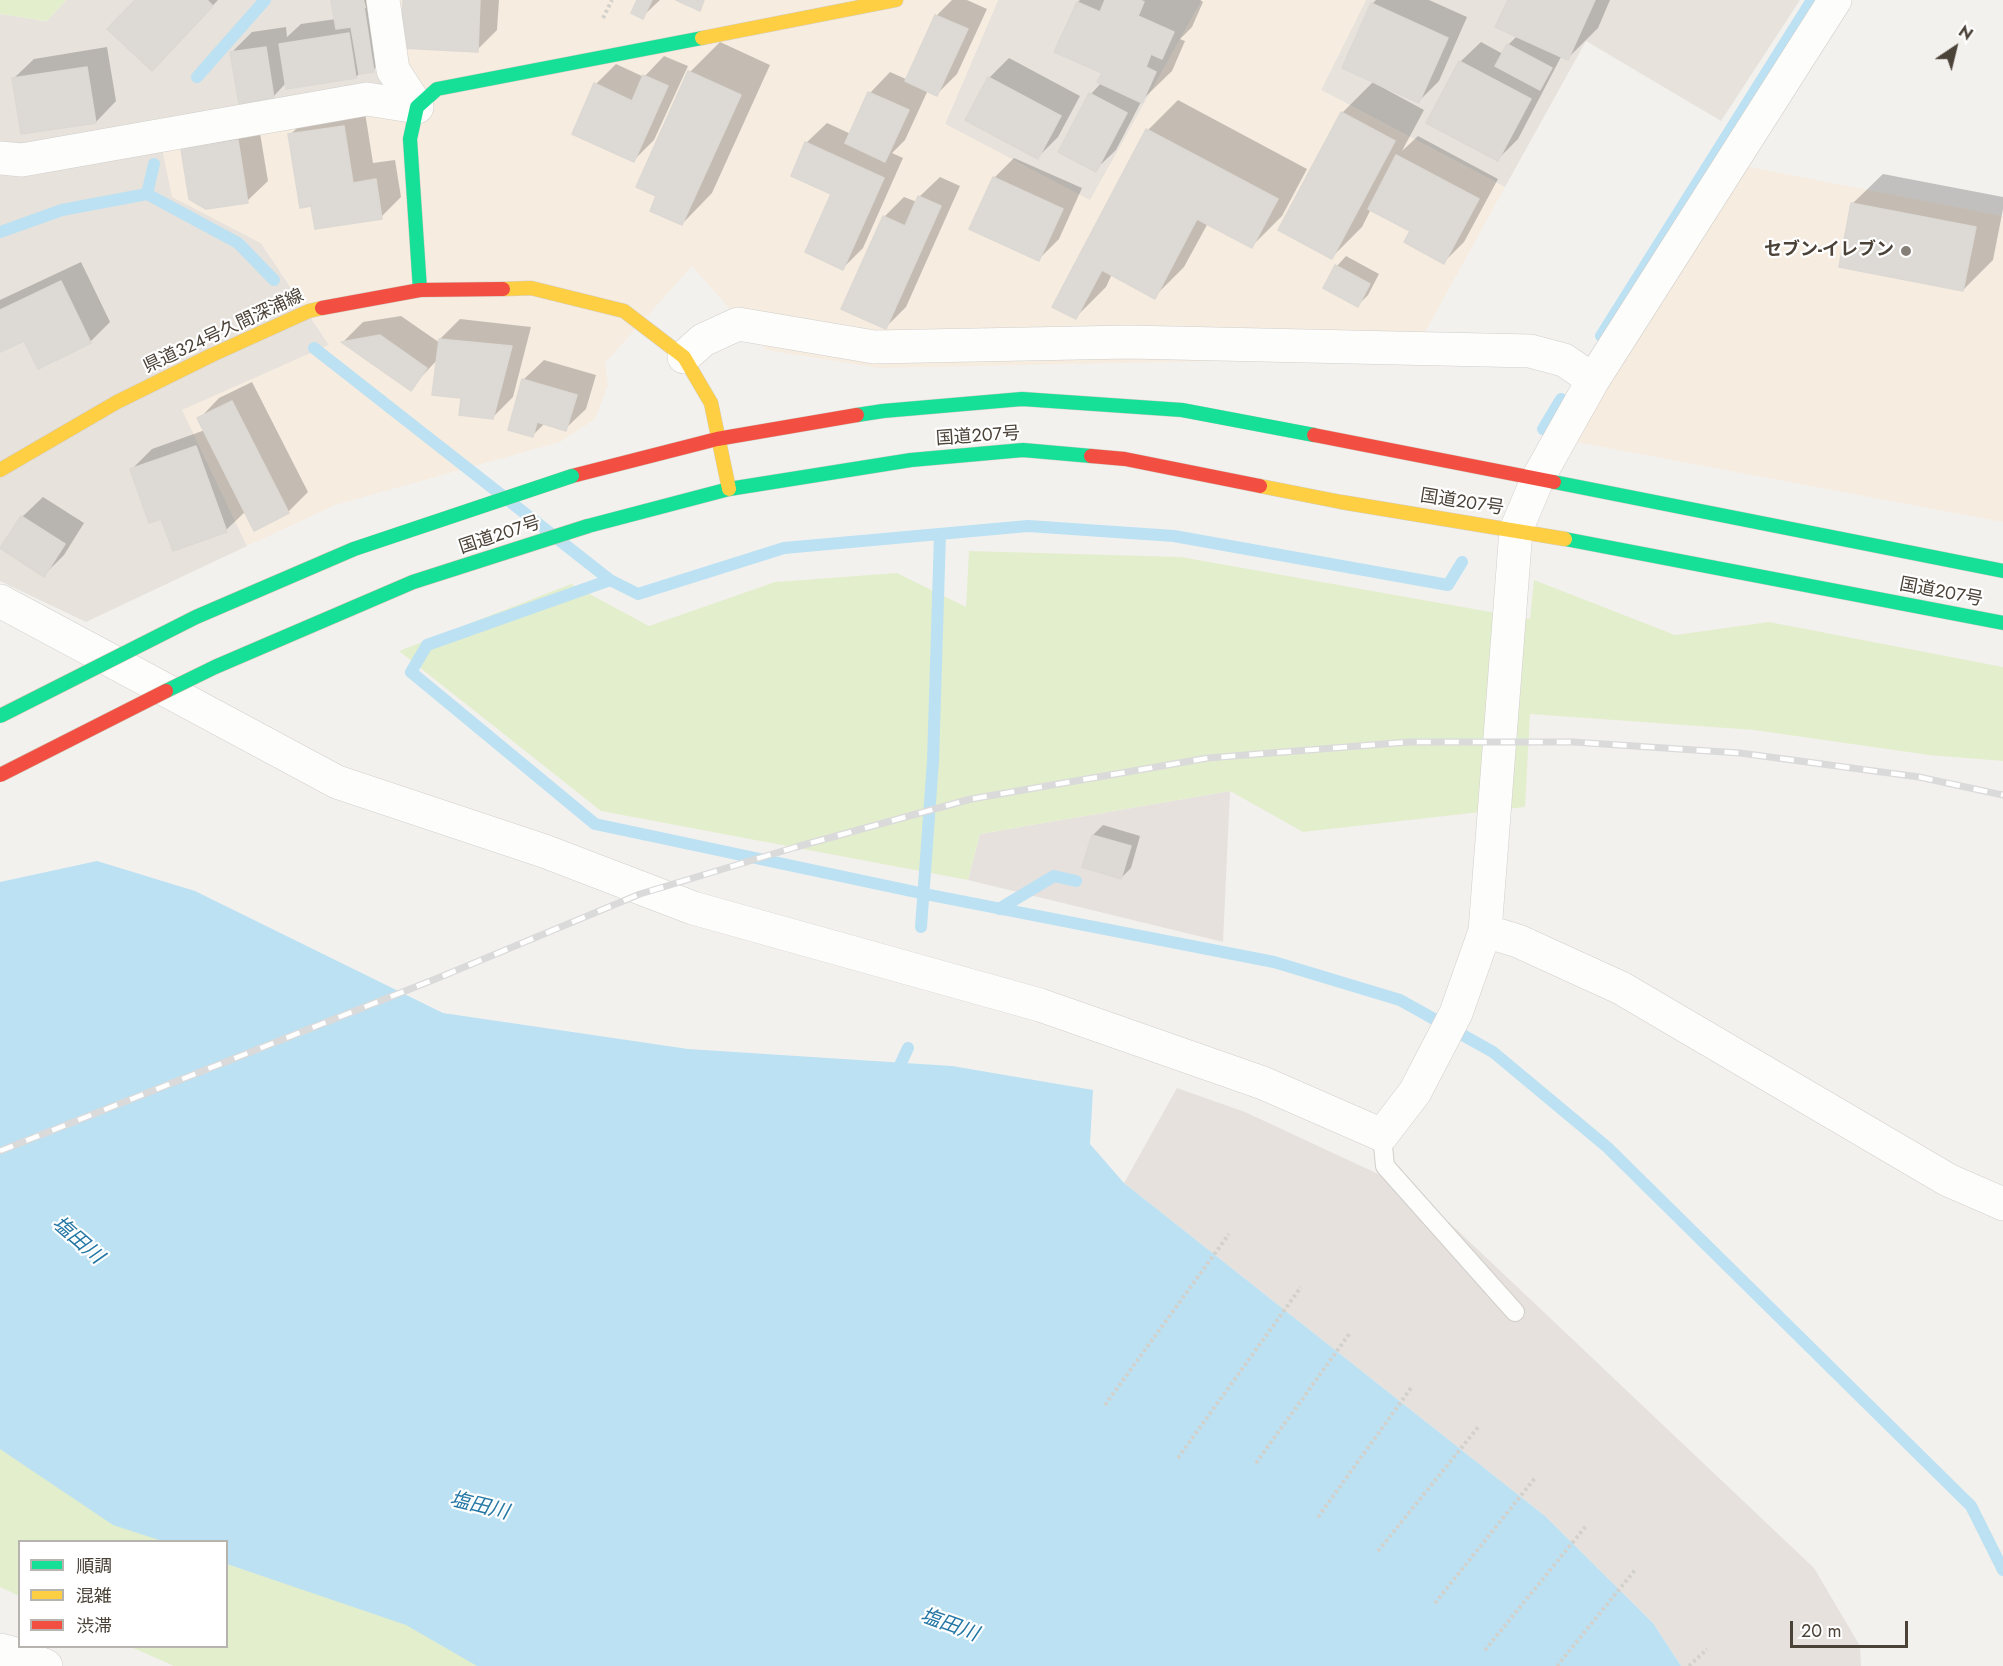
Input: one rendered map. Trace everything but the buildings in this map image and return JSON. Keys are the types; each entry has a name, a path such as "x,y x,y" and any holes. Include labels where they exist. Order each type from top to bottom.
{"main road":[{"path":"420,290 410,139 417,108 437,89 896,0"},
{"name":"県道324号久間深浦線","path":"0,470 117,402 309,311 420,290 531,288 624,311 684,357 711,403 729,489"},
{"name":"国道207号","path":"0,716 196,617 354,549 572,476 717,439 883,411 1022,399 1182,410 2003,571"},
{"name":"国道207号","path":"0,775 215,667 413,582 588,526 729,489 910,460 1023,450 1125,459 1341,502 1516,530 2003,623"}],"street":[{"path":"383,0 393,70 417,108"},
{"path":"0,601 336,782 544,851 693,908 1040,1005 1263,1083 1382,1135 1415,1092 1456,1013 1485,931 1516,530 1538,478 1593,380 1835,0"},
{"path":"0,158 22,160 367,99 417,108"},
{"path":"684,357 703,340 738,324 874,347 1129,342 1530,351 1564,360 1593,380"},
{"path":"1485,931 1518,941 1620,988 1948,1179 2003,1204"},
{"path":"0,1650 21,1655 46,1666"}],"lane":[{"path":"1382,1135 1385,1166 1515,1312"}],"path":[{"path":"1105,1405 1229,1234"},
{"path":"1178,1458 1301,1287"},
{"path":"1256,1463 1350,1333"},
{"path":"1318,1517 1411,1388"},
{"path":"1378,1551 1479,1426"},
{"path":"1435,1603 1535,1478"},
{"path":"1485,1650 1586,1526"},
{"path":"1557,1666 1635,1570"},
{"path":"1689,1666 1707,1650"}],"shaded area":[{"path":"66,0 393,0 400,72 366,115 173,197 261,243 329,345 183,410 247,546 86,622 0,581 0,14 47,21"},
{"path":"393,0 998,0 945,124 1090,200 1202,0 1366,0 1321,90 1505,187 1429,325 1407,357 879,368 766,350 692,266 605,363 608,385 595,419 560,442 335,505 247,546 182,410 329,345 261,243 172,197 161,144 366,115 400,72"},
{"path":"998,0 1202,0 1090,201 945,124"},
{"path":"1366,0 1800,0 1721,121 1586,41 1505,187 1321,90"},
{"path":"1744,166 2003,216 2003,522 1571,441"},
{"path":"1230,791 1223,942 968,880 980,834"},
{"path":"1177,1088 1245,1112 1417,1192 1814,1568 1860,1646 1861,1666 1681,1666 1653,1623 1545,1516 1124,1183"}],"green space":[{"path":"0,0 66,0 47,21 0,14"},
{"path":"969,551 1181,557 1530,619 1534,580 1675,635 1769,622 2003,667 2003,761 1929,755 1754,730 1530,714 1525,807 1303,832 1230,791 980,834 968,880 601,811 399,651 571,584 649,626 775,582 897,573 966,607"},
{"path":"0,1361 722,1666 174,1666 133,1648 228,1648 228,1540 18,1540 18,1596 0,1587"}],"water":[{"name":"塩田川","path":"97,861 195,891 443,1013 688,1049 952,1066 1093,1090 1090,1144 1124,1183 1545,1516 1653,1623 1681,1666 477,1666 406,1625 228,1564 228,1540 159,1540 113,1525 0,1449 0,882"}],"waterway":[{"path":"197,77 265,0"},
{"path":"1601,336 1812,0"},
{"path":"147,194 154,164"},
{"path":"0,232 62,210 147,194 238,243 274,280"},
{"path":"314,348 610,580 638,594 784,548 1028,526 1174,536 1448,585 1462,562"},
{"path":"1543,429 1561,399"},
{"path":"921,927 933,761 940,534"},
{"path":"610,580 427,645 411,672 595,824 925,894 1274,962 1400,1000 1493,1052 1607,1147 1971,1506 2003,1570"},
{"path":"999,909 1054,876 1076,881"},
{"path":"894,1078 908,1048"}],"railway":[{"path":"0,1151 438,978 640,894 796,847 971,799 1208,758 1409,742 1573,742 1740,753 1919,777 2003,795"}],"traffic: fast":[{"path":"420,290 410,139 417,107 437,89 702,38"},
{"path":"857,415 1022,399 1182,410 1314,435"},
{"path":"588,526 729,489 911,460 1023,450 1091,456"},
{"path":"0,716 196,617 354,549 572,476"},
{"path":"1554,482 2003,571"},
{"path":"166,691 215,667 413,582 588,526"},
{"path":"1565,539 2003,623"}],"traffic: slow":[{"path":"702,38 896,0"},
{"path":"503,289 531,288 624,311 684,357 711,403 729,489"},
{"path":"0,470 117,402 212,355 309,311 322,308"},
{"path":"1260,486 1341,502 1565,539"}],"traffic: jam":[{"path":"322,308 420,290 503,289"},
{"path":"572,476 717,439 857,415"},
{"path":"1314,435 1554,482"},
{"path":"1091,456 1125,459 1260,486"},
{"path":"0,775 166,691"}],"place":[{"name":"セブン-イレブン","path":"1906,251"}]}
